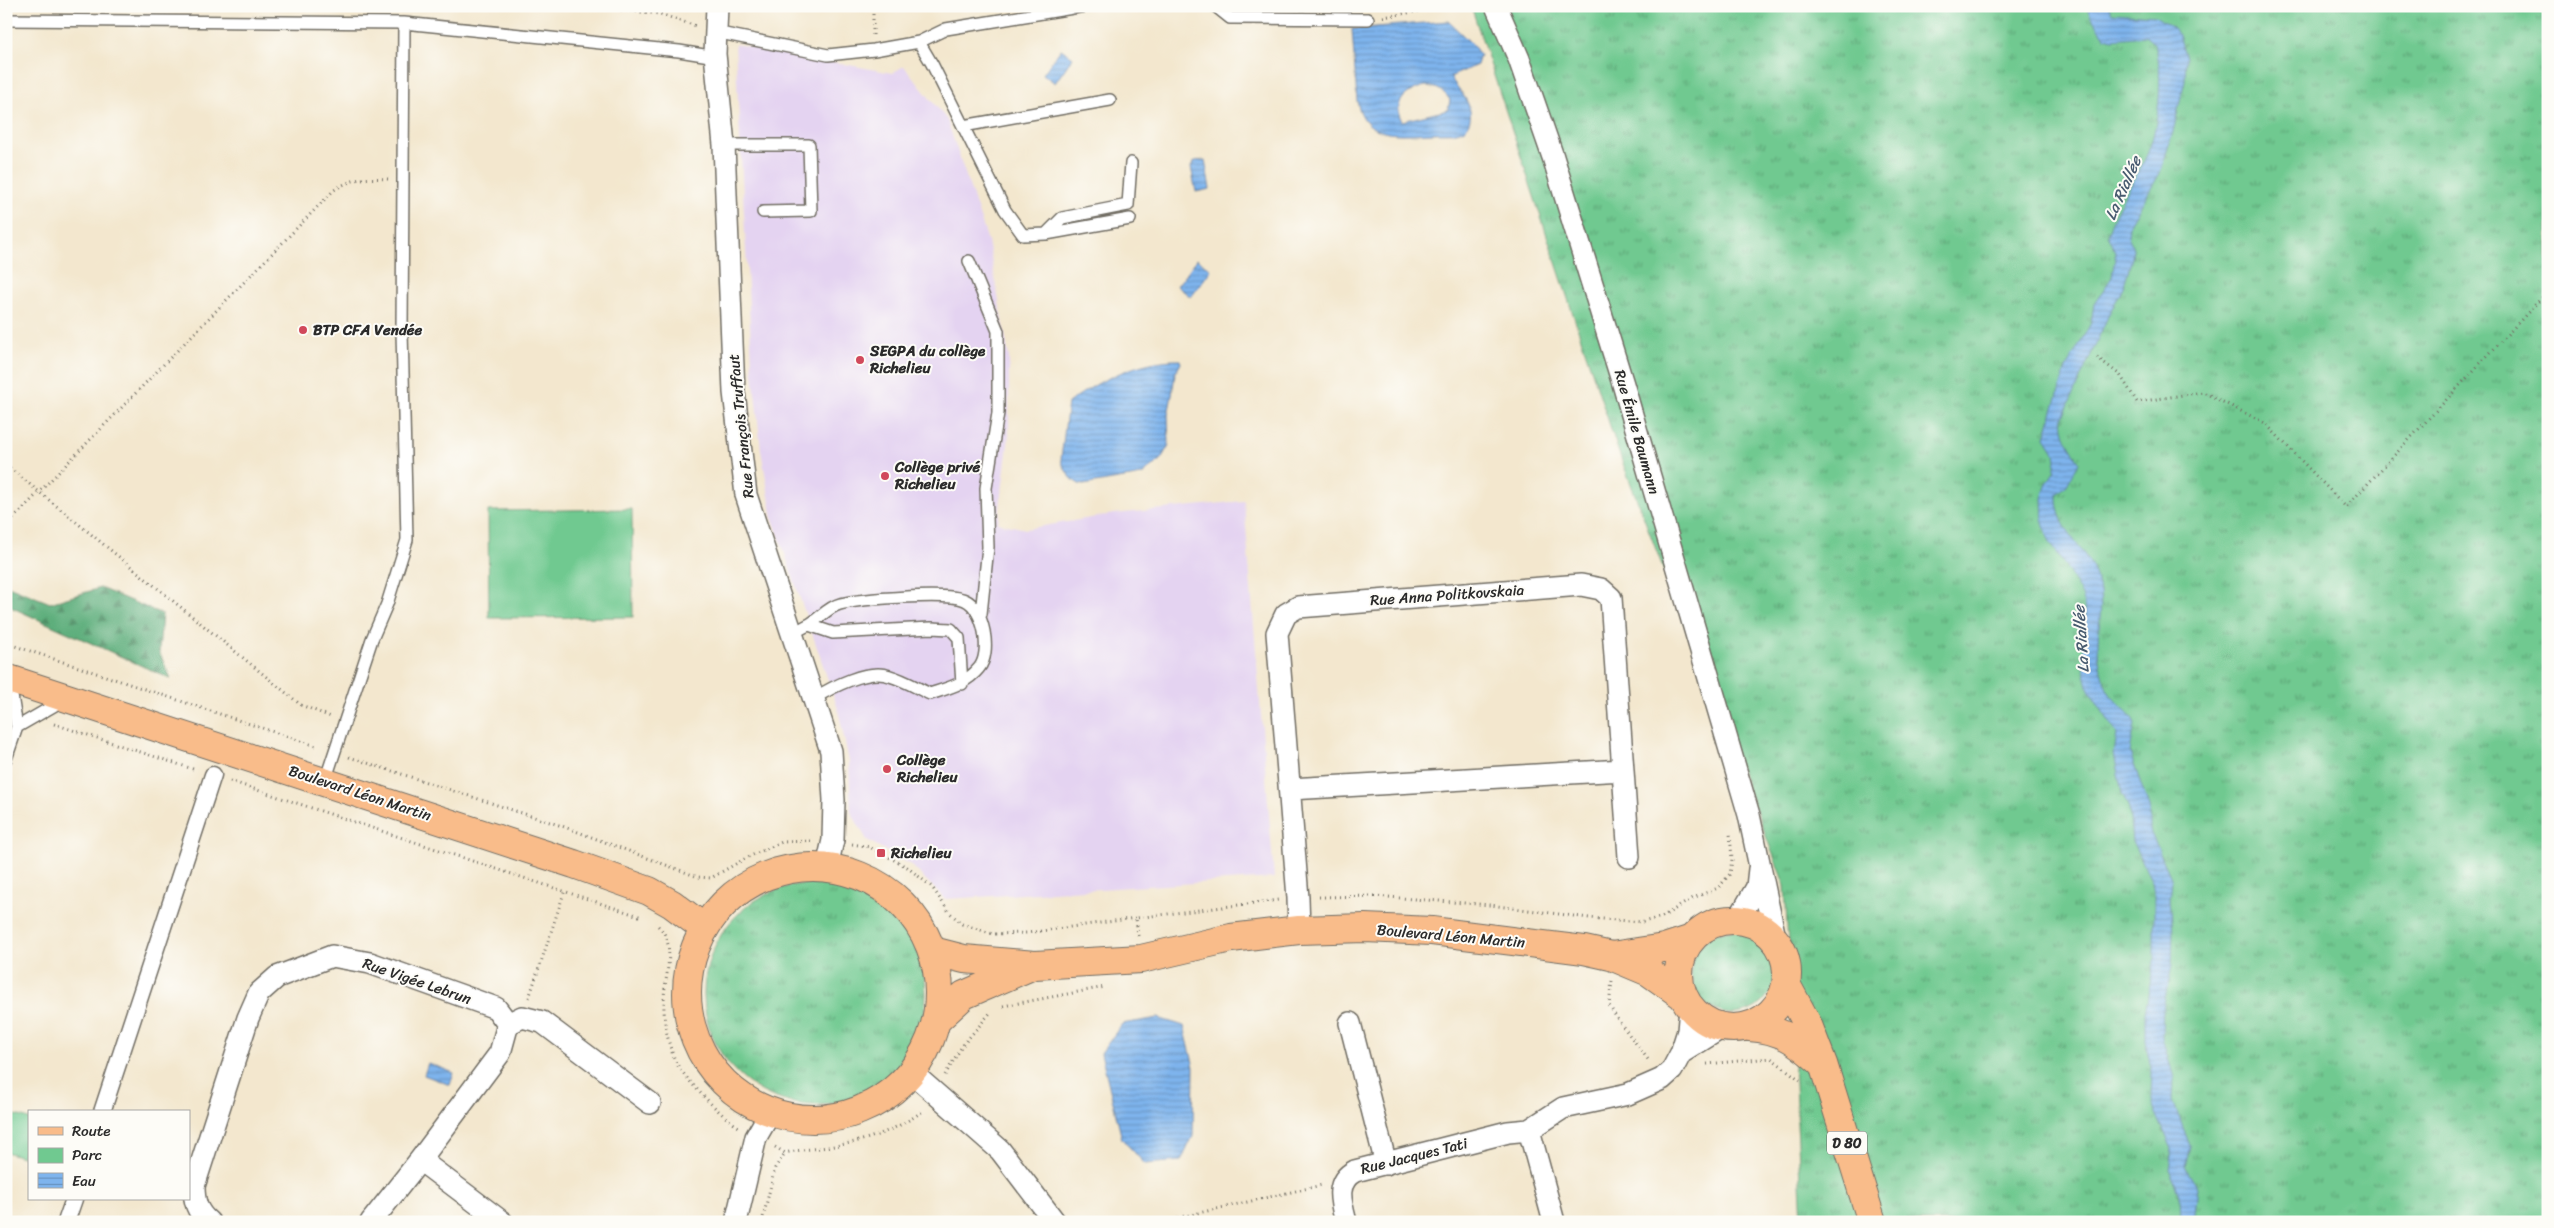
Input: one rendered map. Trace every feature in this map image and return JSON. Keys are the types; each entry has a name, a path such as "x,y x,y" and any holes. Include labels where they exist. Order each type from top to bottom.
{"main road":[{"name":"Boulevard Léon Martin","path":"6,678 574,864 649,891 672,904 704,928"},
{"path":"827,867 861,876 892,894 917,920 933,951 940,985 938,1019 928,1047 922,1081 848,1116 808,1121 770,1113 737,1095 711,1069 693,1036 686,999 690,962 704,928 727,900 757,880 791,868 827,867"},
{"path":"1748,1027 1762,1021 1773,1012 1782,1000 1787,986 1788,969 1784,952 1775,938 1758,926 1738,920 1721,921 1705,928 1692,939 1684,952 1680,966 1679,981 1686,1001 1698,1016 1721,1028 1770,1028 1799,1043 1823,1064"},
{"name":"Boulevard Léon Martin","path":"933,951 964,959 1035,965 1141,959 1231,938 1298,930 1365,928 1432,931 1584,950 1611,956 1649,972 1686,1001"},
{"name":"Boulevard Léon Martin","path":"938,1019 964,995 1035,965 1138,929 1184,937 1231,938"},
{"name":"Boulevard Léon Martin","path":"1611,956 1664,948 1692,939"},
{"name":"D 80","path":"1787,986 1808,1025 1823,1064 1872,1222"}],"street":[{"name":"Rue François Truffaut","path":"717,6 716,58 724,145 734,392 746,495 800,629 813,699 832,751 833,840 827,867"},
{"name":"Rue Émile Baumann","path":"1496,6 1519,59 1553,157 1623,384 1749,815 1775,938"},
{"name":"Rue Anna Politkovskaia","path":"1298,930 1298,898 1277,633 1286,614 1298,607 1580,584 1601,589 1610,598 1629,857"},
{"path":"1290,789 1623,770"},
{"path":"103,1110 213,775"},
{"name":"Rue Émile Baumann","path":"1738,920 1757,888 1760,864"},
{"name":"Rue Vigée Lebrun","path":"209,1222 194,1202 194,1186 248,1018 259,993 277,977 332,956 370,962 496,1008 515,1021"},
{"path":"1681,1053 1688,1031 1686,1001"},
{"path":"372,1222 500,1053 515,1021 542,1022 650,1103"},
{"path":"1350,1023 1386,1164"},
{"path":"1681,1053 1721,1028"},
{"name":"Rue Jacques Tati","path":"1341,1187 1347,1175 1355,1171 1508,1132 1529,1130 1563,1108 1628,1094 1662,1079 1672,1070 1681,1053"},
{"path":"922,1081 1000,1150 1054,1222"},
{"path":"736,1222 756,1138 770,1113"},
{"path":"1529,1130 1554,1222"},
{"path":"420,1160 502,1222"},
{"path":"1341,1187 1341,1202 1346,1222"},
{"path":"66,1222 74,1200"}],"lane":[{"path":"716,32 828,54 874,50 919,42 946,29 1085,6"},
{"path":"1215,6 1230,18 1368,19"},
{"path":"6,20 404,23 679,51 716,58"},
{"path":"325,781 372,639 388,604 407,540 402,331 404,23"},
{"path":"919,42 1005,210 1023,235 1046,234 1130,219"},
{"path":"963,126 1110,100"},
{"path":"724,145 809,145 811,211 763,212"},
{"path":"1046,234 1062,218 1128,205 1132,163"},
{"path":"813,699 836,684 877,673 890,675 930,694 962,684 981,667 986,641 980,614 988,547 986,488 998,413 998,331 969,261"},
{"path":"800,629 838,604 898,598 950,597 966,600 980,614"},
{"path":"800,629 833,632 931,628 951,630 959,638 962,684"},
{"path":"6,685 12,696 17,727 6,759"},
{"path":"17,727 54,704 71,698"}],"path":[{"path":"581,6 660,14 716,32"},
{"path":"873,6 874,50"},
{"path":"1368,19 1450,6"},
{"path":"6,526 334,190 350,180 363,178 402,180"},
{"path":"2097,357 2120,375 2137,402 2203,392 2265,423 2346,507 2548,291"},
{"path":"6,465 301,706 346,722"},
{"path":"6,643 562,826 698,877 711,878 746,858 782,842 833,840 870,847 907,867 932,887 949,912 962,924 993,934 1138,929 1298,898 1375,896 1490,905 1589,918 1643,922 1662,917 1693,898 1718,888 1730,874 1732,859 1729,837 1732,823 1749,815"},
{"path":"33,717 565,891 646,920"},
{"path":"515,1021 574,864"},
{"path":"653,924 660,927 668,941 664,1002 670,1040 677,1064 696,1088 736,1126 785,1153 867,1140 905,1124 926,1109 922,1081 947,1072 967,1040 989,1013 998,1008 1108,987"},
{"path":"1611,956 1612,987 1610,1005 1618,1020 1662,1079"},
{"path":"1704,1064 1771,1058 1800,1079 1804,1088"},
{"path":"762,1222 775,1168 785,1153"},
{"path":"1169,1222 1181,1217 1326,1184 1341,1187"}],"shaded area":[{"name":"Collège privé Richelieu","path":"735,44 892,73 904,66 947,120 988,241 1009,357 1009,437 998,523 1026,529 1114,514 1244,501 1274,878 945,899 911,865 867,840 851,812 849,761 838,709 773,519 761,450 752,362"}],"green space":[{"path":"1471,6 2548,6 2548,1222 1802,1222 1785,886 1619,453"},
{"path":"632,509 633,617 489,618 488,511"},
{"path":"6,585 50,603 100,588 162,614 159,652 171,679 6,605"},
{"path":"815,883 837,885 867,896 885,908 901,924 913,942 921,962 926,994 924,1016 913,1046 901,1064 885,1080 867,1092 847,1100 815,1105 793,1103 763,1092 745,1080 729,1064 717,1046 709,1026 704,994 706,972 717,942 729,924 745,908 763,896 783,888"},
{"path":"1733,930 1749,933 1763,942 1772,956 1775,972 1772,988 1763,1002 1749,1011 1733,1014 1717,1011 1703,1002 1694,988 1691,972 1694,956 1703,942 1717,933"},
{"path":"6,1112 28,1119 28,1139 22,1157 6,1152"}],"water":[{"name":"La Riallée","path":"2086,6 2108,6 2112,13 2155,16 2172,27 2179,35 2186,58 2185,80 2173,132 2160,173 2129,226 2128,237 2133,248 2123,288 2110,312 2063,417 2065,436 2079,463 2067,485 2057,494 2061,518 2086,557 2097,579 2101,596 2098,651 2102,675 2107,690 2135,723 2130,753 2150,810 2150,831 2172,880 2170,900 2173,930 2172,965 2163,1008 2162,1037 2174,1079 2173,1101 2190,1146 2185,1166 2198,1187 2194,1222 2181,1222 2180,1195 2169,1169 2172,1149 2154,1109 2151,1096 2152,1072 2145,1041 2145,1013 2154,962 2154,894 2152,882 2132,841 2129,808 2122,793 2114,754 2117,734 2089,690 2083,666 2085,614 2083,597 2049,541 2043,523 2042,498 2047,483 2054,472 2056,460 2055,453 2045,437 2066,368 2091,323 2094,304 2112,277 2116,251 2107,236 2110,225 2146,157 2154,132 2159,101 2159,70 2155,44 2145,36 2113,39 2105,37"},
{"path":"1448,21 1473,45 1480,55 1477,65 1450,77 1467,101 1469,107 1469,121 1466,128 1454,132 1396,134 1376,129 1368,123 1361,114 1357,101 1352,29","holes":["1426,86 1437,88 1448,97 1450,100 1448,110 1402,121 1399,114 1400,102 1408,93"]},
{"path":"1061,49 1073,57 1055,83 1043,74"},
{"path":"1205,160 1210,189 1196,192 1191,167 1195,161"},
{"path":"1197,259 1211,270 1191,297 1177,286"},
{"path":"1180,360 1181,363 1175,374 1168,415 1169,445 1161,459 1142,475 1083,485 1072,479 1061,459 1068,403 1093,386 1121,372 1150,363"},
{"path":"1158,1018 1184,1026 1194,1067 1193,1136 1181,1161 1145,1164 1122,1139 1101,1053 1122,1024"},
{"path":"428,1063 454,1073 450,1085 424,1075"}],"place":[{"name":"BTP CFA Vendée","path":"303,330"},
{"name":"SEGPA du collège Richelieu","path":"860,360"},
{"name":"Collège privé Richelieu","path":"885,476"},
{"name":"Collège Richelieu","path":"887,769"},
{"name":"Richelieu","path":"881,853"}]}
